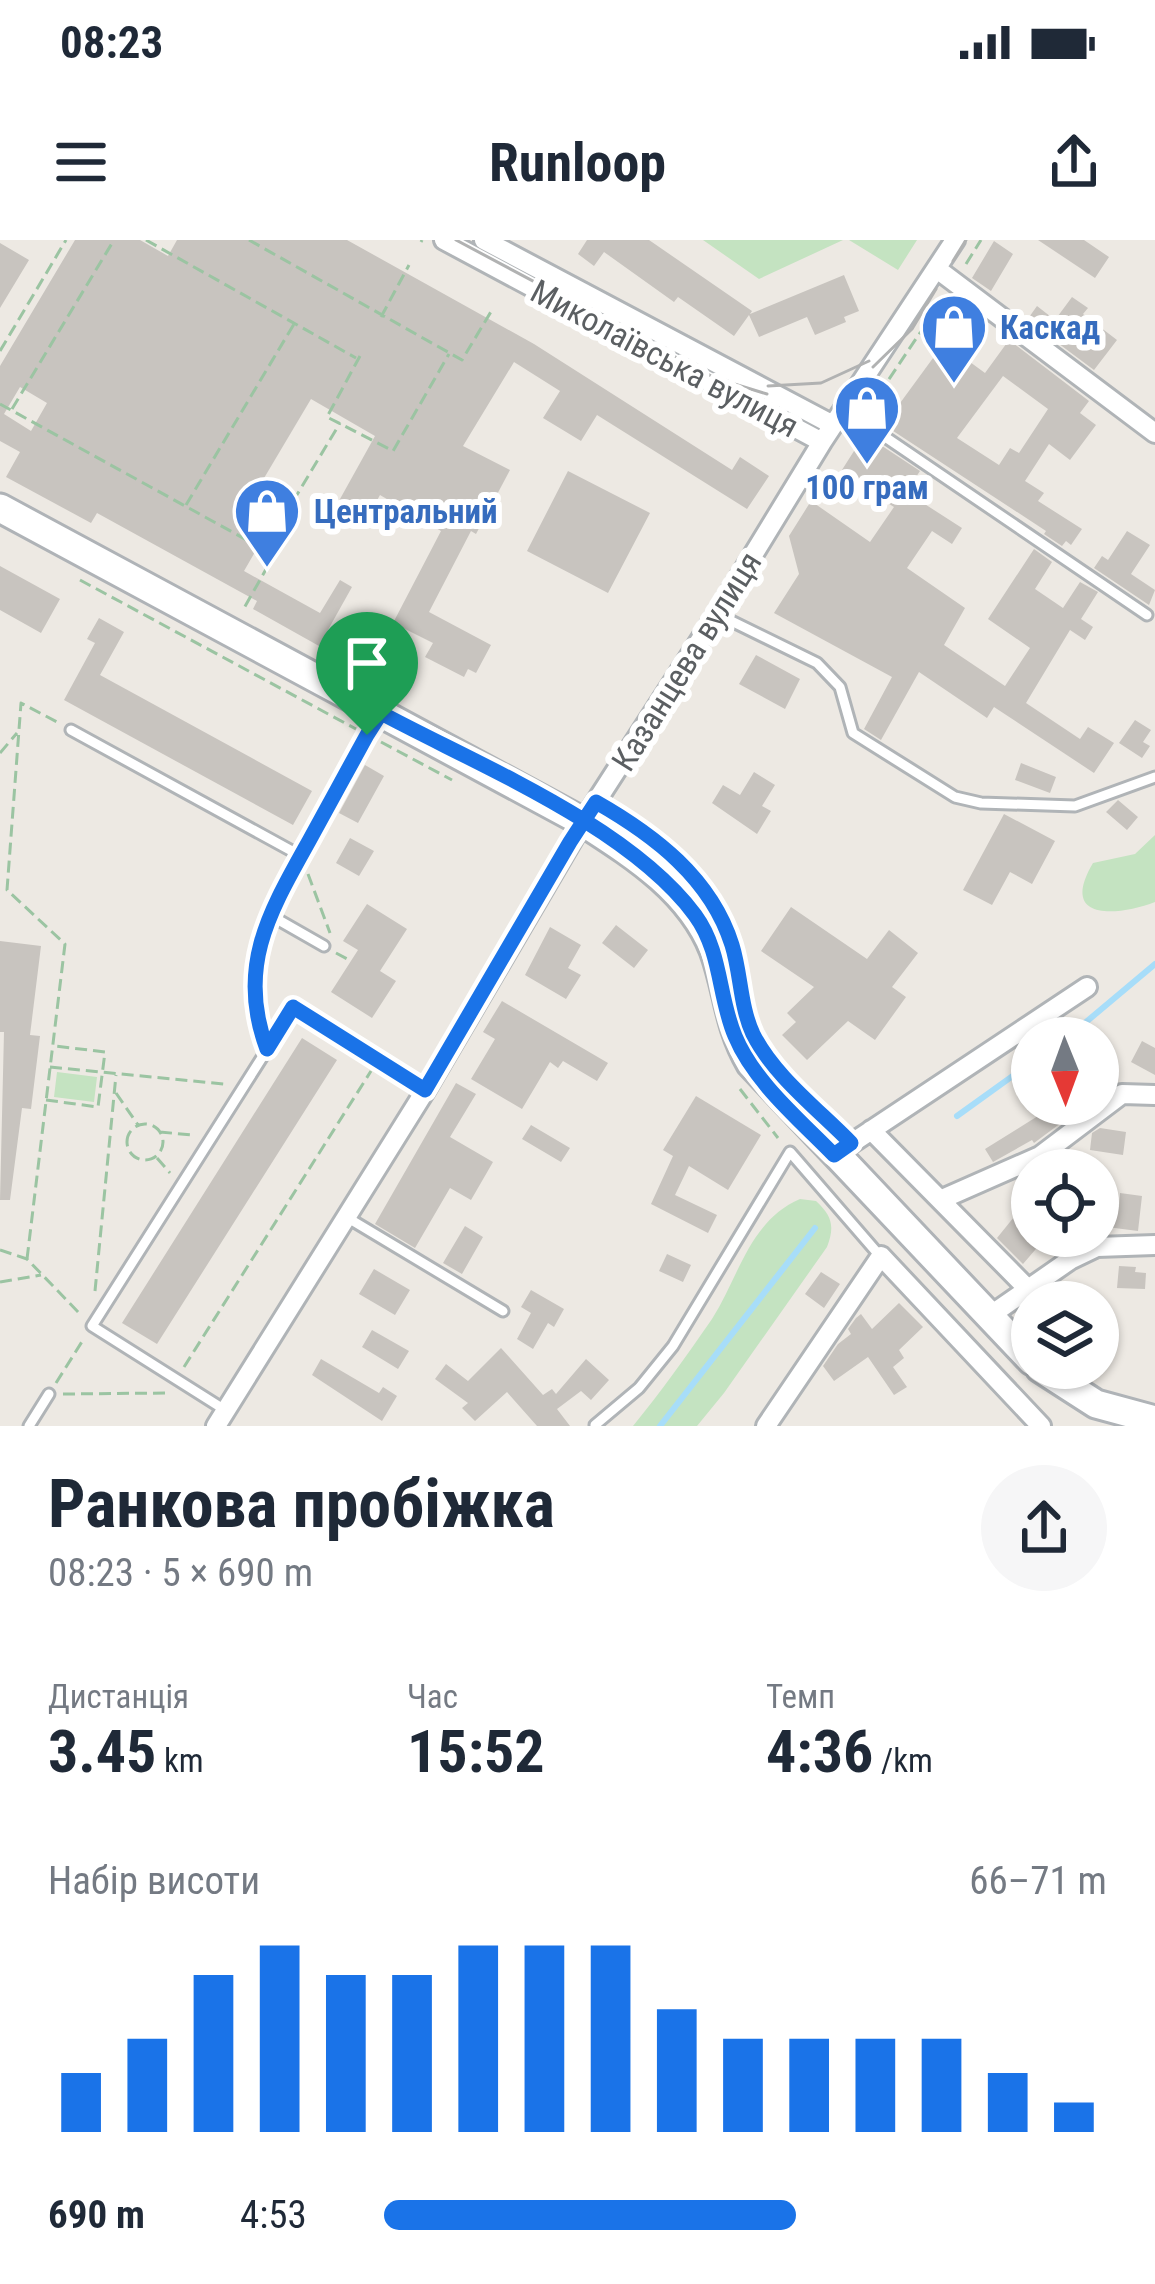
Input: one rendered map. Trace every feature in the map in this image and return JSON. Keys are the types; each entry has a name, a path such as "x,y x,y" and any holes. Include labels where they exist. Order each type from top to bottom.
{"main road":[{"path":"0,508 374,724 589,812 698,918 714,950 735,1036 751,1064 1011,1340"},
{"path":"1063,1389 1092,1415 1155,1420"}],"street":[{"name":"Миколаївська вулиця","path":"444,240 822,442"},
{"name":"Миколаївська вулиця","path":"484,240 839,417"},
{"name":"Казанцева вулиця","path":"221,1421 589,812 822,442 956,240"},
{"path":"937,269 1155,433"},
{"path":"834,1155 1087,987"},
{"path":"940,1200 1040,1156 1121,1094 1155,1095"},
{"path":"871,1130 1020,1281"},
{"path":"1040,1281 1097,1247 1155,1245"},
{"path":"766,1426 880,1256 1041,1426"},
{"path":"988,1317 1011,1301"}],"lane":[{"path":"839,417 1147,615"},
{"path":"717,614 817,664 840,687 853,733 955,797 981,803 1076,806 1155,777"},
{"path":"325,946 268,914 374,724"},
{"path":"71,730 301,856"},
{"path":"221,1421 189,1387 92,1326 293,1007 425,1090"},
{"path":"595,1424 639,1388 673,1346 790,1152 880,1256"},
{"path":"346,1216 503,1310"},
{"path":"29,1426 49,1394"}],"path":[{"path":"0,351 66,240"},
{"path":"11,411 114,240"},
{"path":"146,240 359,358 327,417 392,452 450,353"},
{"path":"163,250 168,240"},
{"path":"248,240 462,360 492,310"},
{"path":"382,316 409,265"},
{"path":"185,506 294,323"},
{"path":"0,404 274,555 242,613"},
{"path":"265,549 340,423"},
{"path":"82,581 374,724"},
{"path":"27,1259 65,944 7,890 21,703 71,730"},
{"path":"0,753 19,732"},
{"path":"589,812 650,835 668,852"},
{"path":"301,856 330,934"},
{"path":"0,865 9,866"},
{"path":"267,1049 258,1026 256,960 268,914"},
{"path":"46,1100 98,1107 105,1052 53,1046"},
{"path":"176,1379 378,1060"},
{"path":"50,1067 244,1085"},
{"path":"49,1394 92,1326 116,1075"},
{"path":"739,1088 790,1152"},
{"path":"114,1091 139,1126"},
{"path":"160,1132 162,1148 156,1156 137,1158 129,1148 129,1135 139,1126 212,1136"},
{"path":"156,1156 181,1185"},
{"path":"0,1250 27,1259 92,1326"},
{"path":"0,1282 43,1275"},
{"path":"49,1394 161,1395 189,1387"}],"green space":[{"path":"703,240 843,240 759,279"},
{"path":"849,240 917,240 898,270"},
{"path":"1155,835 1155,902 1110,911 1087,905 1084,882 1093,863 1135,854"},
{"path":"57,1072 97,1077 94,1102 54,1097"},
{"path":"800,1199 816,1201 829,1217 827,1247 724,1393 697,1426 633,1426 712,1319 757,1236"}],"building":[{"path":"75,240 140,240 168,256 177,240 347,240 534,344 732,470 740,457 769,476 747,509 597,415 581,441 543,418 560,391 514,362 463,446 510,470 476,534 471,531 429,612 491,645 476,673 468,669 464,677 425,657 433,643 393,623 441,531 380,495 364,524 335,508 375,436 311,399 248,505 274,519 244,571 320,613 340,580 352,587 319,646 253,609 257,601 97,513 91,523 6,477 20,452 0,441 0,366","holes":["20,387 47,403 31,431 4,414"]},
{"path":"587,240 649,240 752,311 750,314 844,275 859,311 815,335 807,317 759,337 749,315 734,336 678,297 674,302 604,252 594,266 578,254"},
{"path":"1038,240 1084,240 1109,257 1095,278"},
{"path":"994,241 1013,254 991,291 972,278"},
{"path":"0,243 29,260 0,308"},
{"path":"1072,297 1088,308 1083,314 1117,340 1094,370 1027,320 1037,306 1055,320"},
{"path":"1009,340 1089,401 1080,413 1096,425 1070,460 1049,444 1025,481 1044,493 1038,501 1082,529 1071,545 1066,541 1062,546 884,425 944,343 985,373","holes":["1003,376 1048,409 1019,453 1010,448 999,465 957,438"]},
{"path":"861,440 869,445 873,440 920,471 906,492 962,528 952,544 932,531 907,568 965,608 944,645 1005,686 1030,648 988,619 1034,549 1052,562 1035,589 1063,608 1080,582 1098,592 1081,619 1093,627 1085,640 1070,630 1026,703 1080,739 1088,727 1114,743 1094,773 994,707 987,718 919,672 881,740 864,729 892,677 774,613 799,574 789,536 811,501 870,542 894,507 840,473"},
{"path":"568,471 650,513 608,593 527,551"},
{"path":"1127,531 1150,545 1131,574 1155,590 1149,605 1094,568 1102,556 1108,560"},
{"path":"0,566 60,599 41,633 0,610"},
{"path":"99,618 124,632 100,675 312,791 293,825 64,700 95,643 87,639"},
{"path":"756,655 800,679 785,709 739,684"},
{"path":"1135,720 1151,730 1143,742 1150,746 1142,758 1119,743"},
{"path":"1021,763 1056,777 1050,793 1015,780"},
{"path":"365,765 384,776 358,823 339,813"},
{"path":"754,772 775,785 762,806 771,811 757,834 712,803 723,785 740,795"},
{"path":"1118,800 1138,817 1127,830 1106,812"},
{"path":"1004,814 1055,841 1032,884 1010,872 992,905 963,890"},
{"path":"350,838 374,851 359,876 336,863"},
{"path":"367,904 407,929 380,971 396,981 372,1018 331,992 358,950 343,941"},
{"path":"791,907 867,959 889,930 918,953 892,987 906,997 875,1040 848,1021 807,1060 782,1035 796,1022 787,1013 814,987 761,951"},
{"path":"616,925 648,950 634,968 602,943"},
{"path":"550,927 581,945 568,968 581,975 566,999 525,975"},
{"path":"0,941 41,946 30,1035 40,1036 31,1109 22,1108 10,1200 0,1200 4,1032 0,1032"},
{"path":"502,1001 608,1063 597,1081 563,1061 558,1068 550,1062 522,1109 471,1079 495,1039 483,1032"},
{"path":"302,1038 337,1060 157,1344 122,1323"},
{"path":"1142,1041 1155,1048 1155,1075 1131,1062"},
{"path":"456,1083 476,1094 450,1137 493,1162 471,1200 450,1188 415,1248 375,1224"},
{"path":"696,1096 761,1135 728,1190 689,1166 675,1195 717,1215 708,1233 651,1204 673,1156 663,1150"},
{"path":"531,1125 570,1148 561,1162 522,1139"},
{"path":"1023,1125 1058,1125 1034,1143 1011,1149 993,1162 985,1149"},
{"path":"1100,1128 1126,1132 1123,1155 1119,1149 1090,1149 1092,1133"},
{"path":"1120,1193 1142,1196 1138,1231 1119,1229"},
{"path":"1011,1221 1011,1252 997,1238"},
{"path":"465,1226 483,1237 462,1274 443,1263"},
{"path":"667,1254 691,1265 683,1282 659,1271"},
{"path":"1119,1266 1146,1273 1145,1289 1119,1288"},
{"path":"374,1269 410,1290 395,1315 359,1294"},
{"path":"821,1272 840,1284 824,1308 805,1294"},
{"path":"531,1290 564,1309 554,1327 548,1323 533,1349 517,1339 531,1313 521,1307"},
{"path":"899,1303 923,1327 899,1350 904,1358 893,1367 907,1387 894,1395 868,1357 834,1381 823,1366 851,1334 848,1329 856,1318 861,1314 872,1329"},
{"path":"372,1330 409,1351 398,1369 362,1347"},
{"path":"501,1348 543,1395 552,1389 556,1394 586,1359 609,1380 591,1400 581,1391 557,1409 570,1426 537,1426 507,1392 475,1421 462,1408 468,1403 435,1379 446,1364 468,1381"},
{"path":"321,1359 379,1393 383,1387 397,1396 382,1421 312,1375"}],"waterway":[{"path":"1092,1017 1155,964"},
{"path":"957,1116 1011,1077"},
{"path":"660,1426 815,1228"}],"tram line":[{"path":"456,240 715,378 767,394"},
{"path":"953,261 966,240"},
{"path":"873,367 912,329 936,289"},
{"path":"768,386 821,383 869,361"}],"place":[{"name":"Каскад","path":"954,386"},
{"name":"100 грам","path":"867,467"},
{"name":"Центральний","path":"267,570"}],"route":[{"path":"367,735 268,914 256,960 258,1026 267,1049 293,1007 425,1090 570,842 583,821 596,802 650,835 695,878 731,943 753,1033 766,1055 851,1143 834,1155 751,1064 735,1036 714,950 698,918 653,871 583,821 381,713 367,735"}]}
